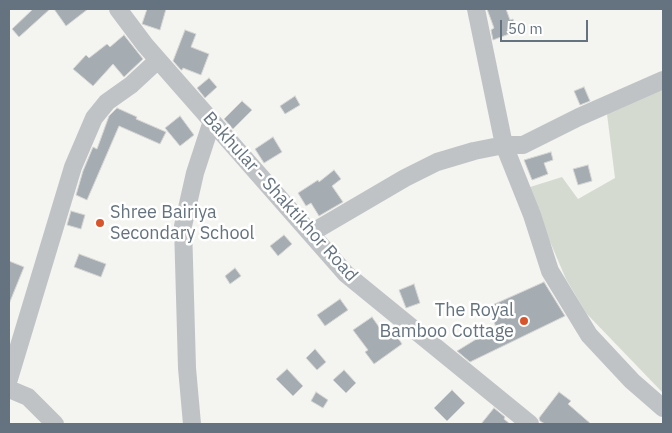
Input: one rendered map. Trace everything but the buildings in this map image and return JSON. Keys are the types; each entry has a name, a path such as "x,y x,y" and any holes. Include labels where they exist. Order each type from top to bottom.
{"street":[{"name":"Bakhular - Shaktikhor Road","path":"118,9 145,45 346,274 530,424"},
{"path":"476,9 504,145 532,216 550,271 589,335 632,381 663,408"},
{"path":"9,379 73,167 94,118 107,102 131,85 158,60"},
{"path":"311,233 405,178 437,162 474,151 504,145 523,145 579,117 663,80"},
{"path":"192,424 187,358 183,226 195,173 212,121"},
{"path":"9,389 28,397 55,424"}],"shaded area":[{"path":"663,83 662,392 586,313 566,279 527,188 562,177 578,199 615,178 607,114"}],"place":[{"name":"Shree Bairiya Secondary School","path":"100,223"},
{"name":"The Royal Bamboo Cottage","path":"524,321"}]}
